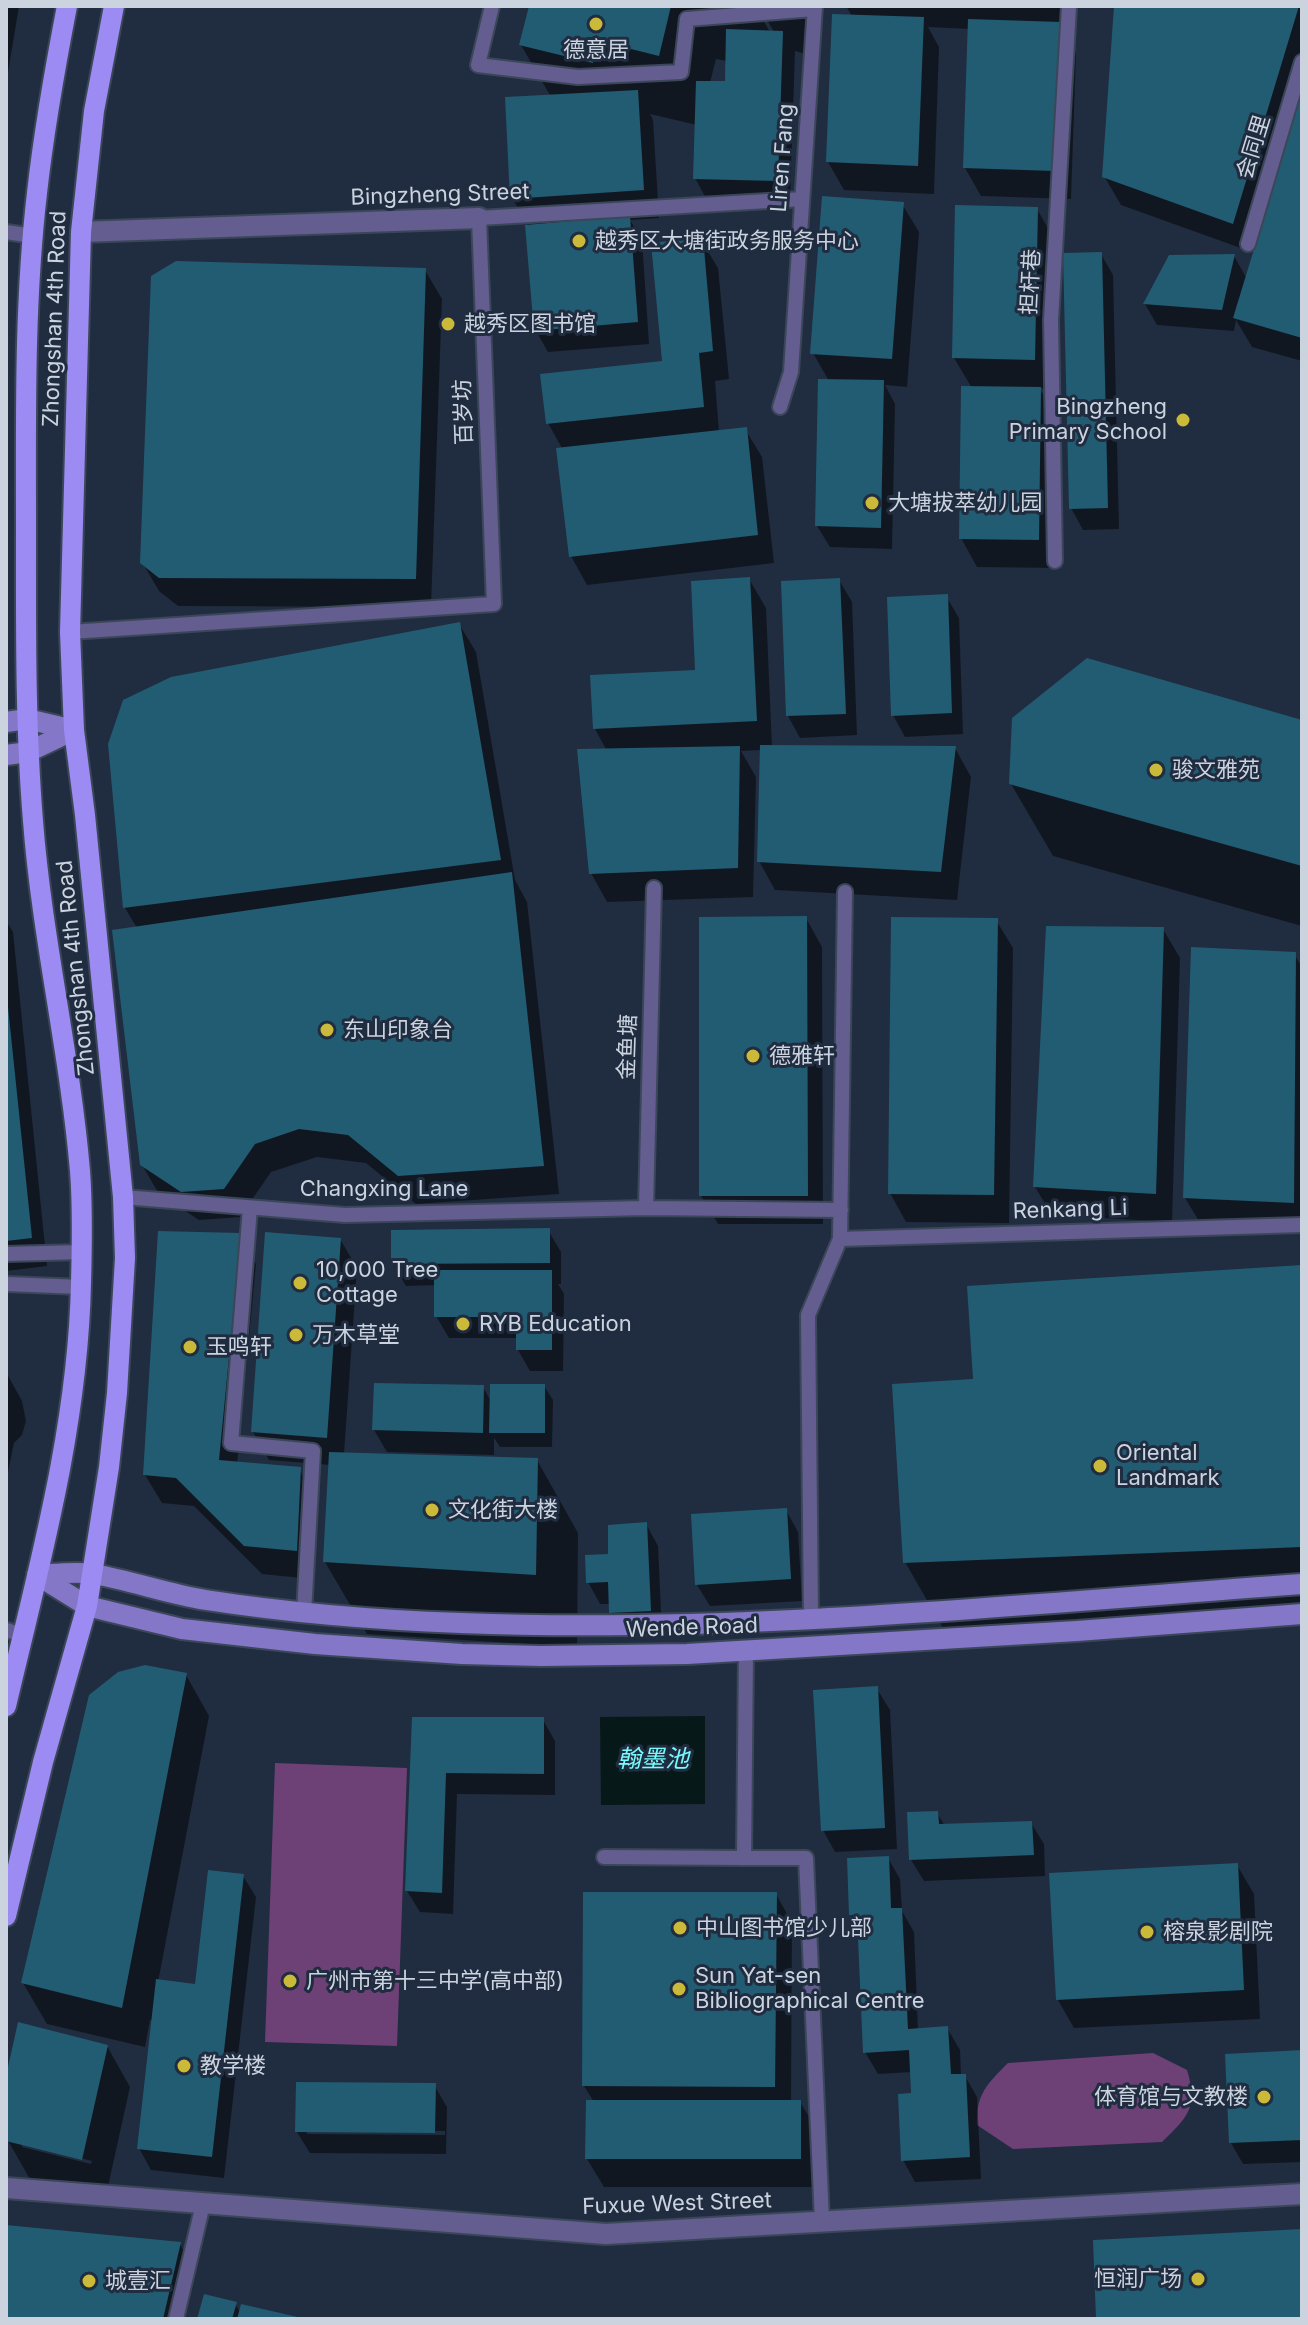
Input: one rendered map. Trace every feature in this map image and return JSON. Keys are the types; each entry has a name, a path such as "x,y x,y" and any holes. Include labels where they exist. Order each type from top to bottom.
{"main road":[{"name":"Zhongshan 4th Road","path":"6,1706 14,1632 37,1575 70,1416 81,1287 80,1172 33,826 27,719 26,457 33,236 46,123 67,6"},
{"name":"Zhongshan 4th Road","path":"6,1916 43,1762 87,1606 109,1467 125,1258 123,1197 74,730 70,632 81,232 94,111 114,6"},
{"path":"6,722 27,719 74,730"},
{"path":"6,755 28,752 74,730"},
{"name":"Wende Road","path":"37,1575 91,1573 198,1599 304,1613 403,1621 564,1626 811,1618 1302,1584"},
{"name":"Wende Road","path":"37,1575 87,1606 182,1629 315,1644 541,1656 746,1650 1077,1631 1302,1614"}],"street":[{"name":"Bingzheng Street","path":"81,232 479,218"},
{"name":"Fuxue West Street","path":"6,2188 606,2234 1302,2194"}],"lane":[{"path":"492,6 478,65 578,77 681,72 687,19 815,8"},
{"name":"担杆巷","path":"1055,561 1051,320 1069,6"},
{"name":"Liren Fang","path":"780,407 791,372 815,8"},
{"name":"会同里","path":"1248,244 1302,62"},
{"name":"Bingzheng Street","path":"479,218 802,199"},
{"name":"百岁坊","path":"70,632 494,604 479,218"},
{"path":"6,232 33,236"},
{"name":"金鱼塘","path":"646,1208 654,888"},
{"path":"811,1618 808,1315 840,1239 845,892"},
{"name":"Changxing Lane","path":"123,1197 345,1215 646,1208 841,1210"},
{"path":"250,1208 231,1443 313,1451 304,1613"},
{"name":"Renkang Li","path":"840,1239 1302,1225"},
{"path":"6,1254 82,1252"},
{"path":"6,1284 81,1287"},
{"path":"744,1858 746,1650"},
{"path":"604,1857 806,1858 822,2221"},
{"path":"176,2319 203,2204"}],"shaded area":[{"path":"275,1763 407,1768 397,2046 265,2042"},
{"path":"1153,2053 1187,2070 1192,2093 1185,2118 1162,2142 1013,2149 977,2125 978,2105 984,2090 1008,2063"}],"water":[{"name":"翰墨池","path":"705,1716 705,1804 601,1805 600,1717"}],"building":[{"name":"德意居","path":"529,6 671,6 659,56 599,41 593,63 519,45"},
{"path":"1114,6 1299,6 1233,224 1102,177"},
{"path":"832,14 924,17 918,166 826,162"},
{"path":"968,19 1061,22 1055,171 963,168"},
{"path":"726,29 783,31 778,181 693,179 696,81 725,81"},
{"path":"638,90 644,190 510,199 505,97"},
{"path":"1302,95 1302,338 1233,318"},
{"path":"822,196 904,202 892,359 810,354"},
{"path":"955,205 1038,207 1035,360 952,358"},
{"path":"630,216 638,322 534,331 525,225"},
{"path":"703,237 713,351 699,353 704,407 546,424 540,374 662,361 651,243"},
{"path":"1102,252 1108,508 1069,509 1063,253"},
{"path":"1235,254 1222,310 1143,304 1169,255"},
{"path":"176,261 426,268 416,579 159,578 140,563 151,276"},
{"path":"818,379 884,380 881,528 815,526"},
{"path":"961,386 1041,387 1039,540 959,539"},
{"path":"747,427 758,535 569,557 556,448"},
{"path":"750,577 757,721 593,729 590,675 695,670 691,581"},
{"path":"840,578 846,714 786,716 781,581"},
{"path":"948,594 952,713 891,716 887,597"},
{"path":"460,622 501,860 123,908 108,744 123,700 171,677"},
{"name":"骏文雅苑","path":"1087,658 1302,720 1302,866 1009,784 1012,718"},
{"path":"760,745 956,746 941,872 757,862"},
{"path":"740,746 738,868 589,874 577,749"},
{"name":"东山印象台","path":"512,872 544,1166 398,1176 348,1135 299,1129 255,1144 224,1189 181,1192 140,1165 112,930"},
{"name":"德雅轩","path":"807,916 808,1196 699,1196 699,917"},
{"path":"891,917 998,918 994,1195 888,1194"},
{"path":"1046,926 1164,927 1156,1194 1033,1187"},
{"path":"1191,947 1296,952 1294,1203 1183,1198"},
{"path":"6,1007 32,1238 6,1241"},
{"path":"550,1228 550,1263 391,1264 391,1230"},
{"name":"玉鸣轩","path":"158,1231 241,1233 219,1460 301,1467 297,1551 244,1546 176,1478 143,1475"},
{"name":"万木草堂","path":"265,1232 341,1238 327,1438 251,1432"},
{"name":"Oriental Landmark","path":"1302,1265 1302,1547 903,1563 892,1384 973,1379 967,1286"},
{"path":"434,1270 552,1270 552,1350 516,1350 516,1317 434,1317"},
{"path":"374,1383 484,1385 483,1433 372,1430"},
{"path":"490,1384 545,1384 545,1433 489,1433"},
{"name":"文化街大楼","path":"329,1452 538,1458 536,1575 323,1562"},
{"path":"787,1508 791,1579 695,1585 691,1514"},
{"path":"647,1522 651,1611 609,1613 608,1582 586,1583 585,1555 608,1554 608,1525"},
{"path":"145,1665 187,1673 122,2008 21,1983 89,1695 118,1672"},
{"path":"878,1686 885,1828 821,1831 813,1690"},
{"path":"412,1717 544,1717 544,1774 446,1773 442,1893 405,1891"},
{"path":"938,1811 939,1824 1032,1821 1034,1855 909,1860 907,1812"},
{"path":"889,1856 891,1908 902,1908 908,2029 948,2026 951,2074 966,2074 970,2157 901,2161 898,2094 911,2093 909,2050 863,2053 857,1915 849,1915 847,1858"},
{"name":"榕泉影剧院","path":"1238,1863 1244,1990 1056,2000 1049,1873"},
{"name":"教学楼","path":"208,1870 244,1874 212,2157 137,2149 156,1979 195,1984"},
{"name":"Sun Yat-sen Bibliographical Centre","path":"583,1892 777,1892 775,2087 582,2086"},
{"path":"18,2022 108,2045 82,2160 6,2141 6,2076"},
{"name":"体育馆与文教楼","path":"1302,2050 1302,2140 1229,2143 1225,2054"},
{"name":"教学楼","path":"296,2082 436,2083 435,2133 295,2132"},
{"path":"586,2100 801,2100 801,2159 585,2159"},
{"name":"城壹汇","path":"6,2225 181,2242 163,2319 6,2319"},
{"name":"恒润广场","path":"1302,2229 1302,2319 1096,2319 1093,2240"},
{"path":"204,2294 237,2302 232,2319 197,2319"},
{"path":"241,2304 302,2318 237,2319"}],"place":[{"name":"德意居","path":"596,24"},
{"name":"越秀区大塘街政务服务中心","path":"579,241"},
{"name":"越秀区图书馆","path":"448,324"},
{"name":"Bingzheng Primary School","path":"1183,420"},
{"name":"大塘拔萃幼儿园","path":"872,503"},
{"name":"骏文雅苑","path":"1156,770"},
{"name":"东山印象台","path":"327,1030"},
{"name":"德雅轩","path":"753,1056"},
{"name":"10,000 Tree Cottage","path":"300,1283"},
{"name":"RYB Education","path":"463,1324"},
{"name":"万木草堂","path":"296,1335"},
{"name":"玉鸣轩","path":"190,1347"},
{"name":"Oriental Landmark","path":"1100,1466"},
{"name":"文化街大楼","path":"432,1510"},
{"name":"中山图书馆少儿部","path":"680,1928"},
{"name":"榕泉影剧院","path":"1147,1932"},
{"name":"广州市第十三中学(高中部)","path":"290,1981"},
{"name":"Sun Yat-sen Bibliographical Centre","path":"679,1989"},
{"name":"教学楼","path":"184,2066"},
{"name":"体育馆与文教楼","path":"1264,2097"},
{"name":"恒润广场","path":"1198,2279"},
{"name":"城壹汇","path":"89,2281"}]}
